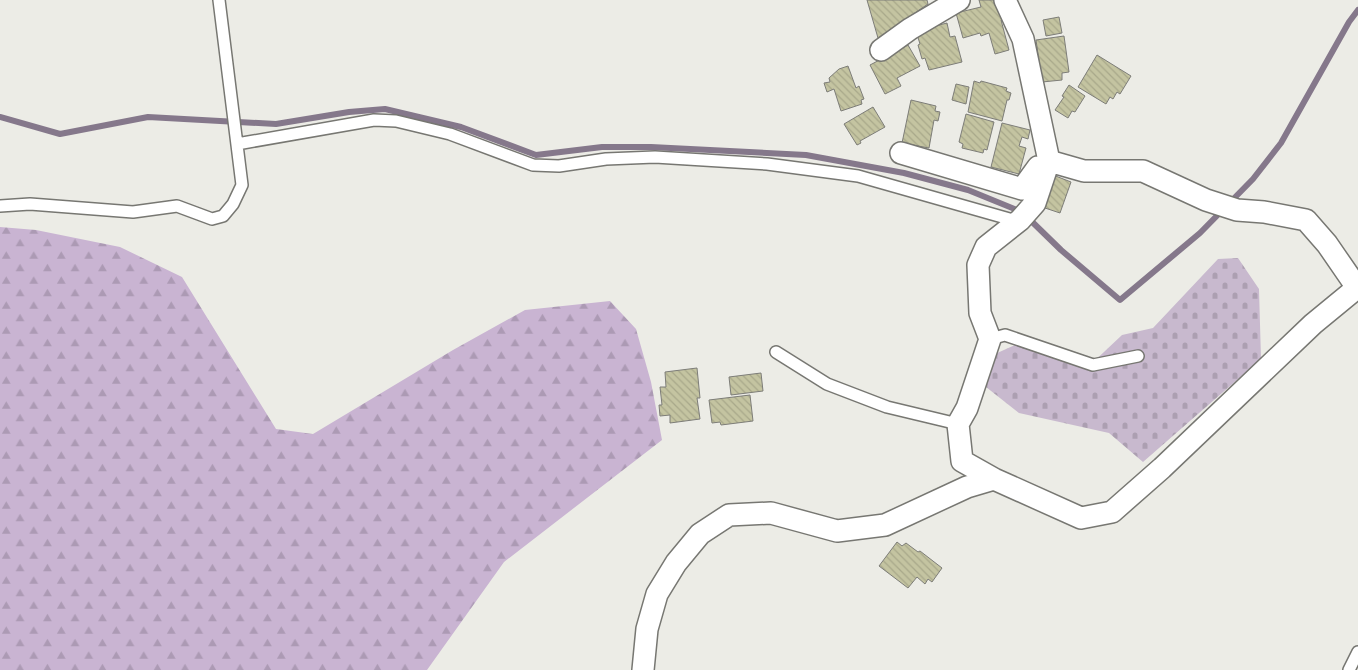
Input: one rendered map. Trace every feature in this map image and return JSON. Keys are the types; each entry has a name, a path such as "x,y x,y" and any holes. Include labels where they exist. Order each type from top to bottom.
{"street":[{"path":"881,50 910,29 960,0"},
{"path":"901,153 1022,189 1038,167 1048,165 1084,171 1143,171 1206,200 1236,210 1264,212 1306,220 1327,244 1357,288 1313,324 1169,461 1112,512 1081,518 994,479 962,461 958,424 967,408 990,339 980,312 978,265 986,248 1018,221 1035,203 1048,165 1023,39 1005,0"},
{"path":"643,670 647,629 657,594 676,563 700,534 729,515 771,512 837,531 885,525 967,487 994,479"}],"lane":[{"path":"0,206 30,204 133,212 177,206 212,219 223,216 233,204 242,185 219,0"},
{"path":"236,140 374,120 396,121 450,134 533,165 559,166 606,159 655,157 767,164 858,176 1018,221"},
{"path":"990,339 1005,335 1093,365 1138,356"},
{"path":"776,352 827,384 887,407 958,424"},
{"path":"1349,670 1358,652"}],"green space":[{"path":"0,227 36,230 120,247 182,277 276,429 313,434 453,350 525,310 610,301 636,329 651,382 662,440 504,562 427,670 0,670"},
{"path":"1238,258 1259,289 1261,359 1143,462 1109,433 1019,413 986,387 995,354 1015,345 1087,368 1122,335 1153,328 1218,259"}],"building":[{"path":"867,0 927,0 928,4 878,38"},
{"path":"979,0 996,0 1003,20 1001,20 1009,50 995,54 989,33 981,36 980,33 963,38 956,13 981,7"},
{"path":"1059,17 1062,33 1046,36 1043,20"},
{"path":"947,23 950,37 955,36 962,62 929,70 925,58 922,59 916,31"},
{"path":"1064,36 1069,72 1062,73 1062,80 1042,82 1036,40"},
{"path":"908,45 920,66 897,78 901,86 885,94 870,65"},
{"path":"1097,55 1131,76 1120,94 1117,92 1113,99 1110,97 1106,104 1078,87"},
{"path":"848,66 856,88 859,86 864,99 861,100 862,104 841,111 834,89 827,92 824,83 830,82 829,78 839,69"},
{"path":"974,81 1007,88 1006,91 1011,93 1009,100 1007,100 1002,121 968,112"},
{"path":"956,84 969,87 966,104 952,100"},
{"path":"1069,85 1085,96 1075,112 1072,111 1068,118 1055,110 1064,97 1062,96"},
{"path":"911,100 936,106 935,111 940,112 938,121 934,120 929,148 902,143"},
{"path":"873,107 885,127 860,141 861,143 857,145 844,124"},
{"path":"966,114 994,122 987,150 984,149 983,153 962,148 963,144 959,142"},
{"path":"1002,123 1030,130 1028,139 1022,137 1019,146 1026,148 1019,174 991,167"},
{"path":"1053,175 1071,182 1060,213 1042,207"},
{"path":"697,368 700,398 697,398 700,419 670,423 670,415 660,416 659,405 662,405 660,387 666,387 665,372"},
{"path":"761,373 763,391 731,395 729,377"},
{"path":"750,395 753,421 721,425 720,422 712,423 709,400"},
{"path":"897,542 902,546 906,543 918,552 920,551 942,568 932,582 928,579 925,584 917,577 908,588 879,566"}],"waterway":[{"path":"0,117 60,134 148,117 276,124 349,112 385,109 461,127 536,155 602,147 651,147 806,155 904,173 968,190 1022,212 1061,250 1120,300 1200,233 1253,179 1281,143 1349,22 1358,10"}]}
